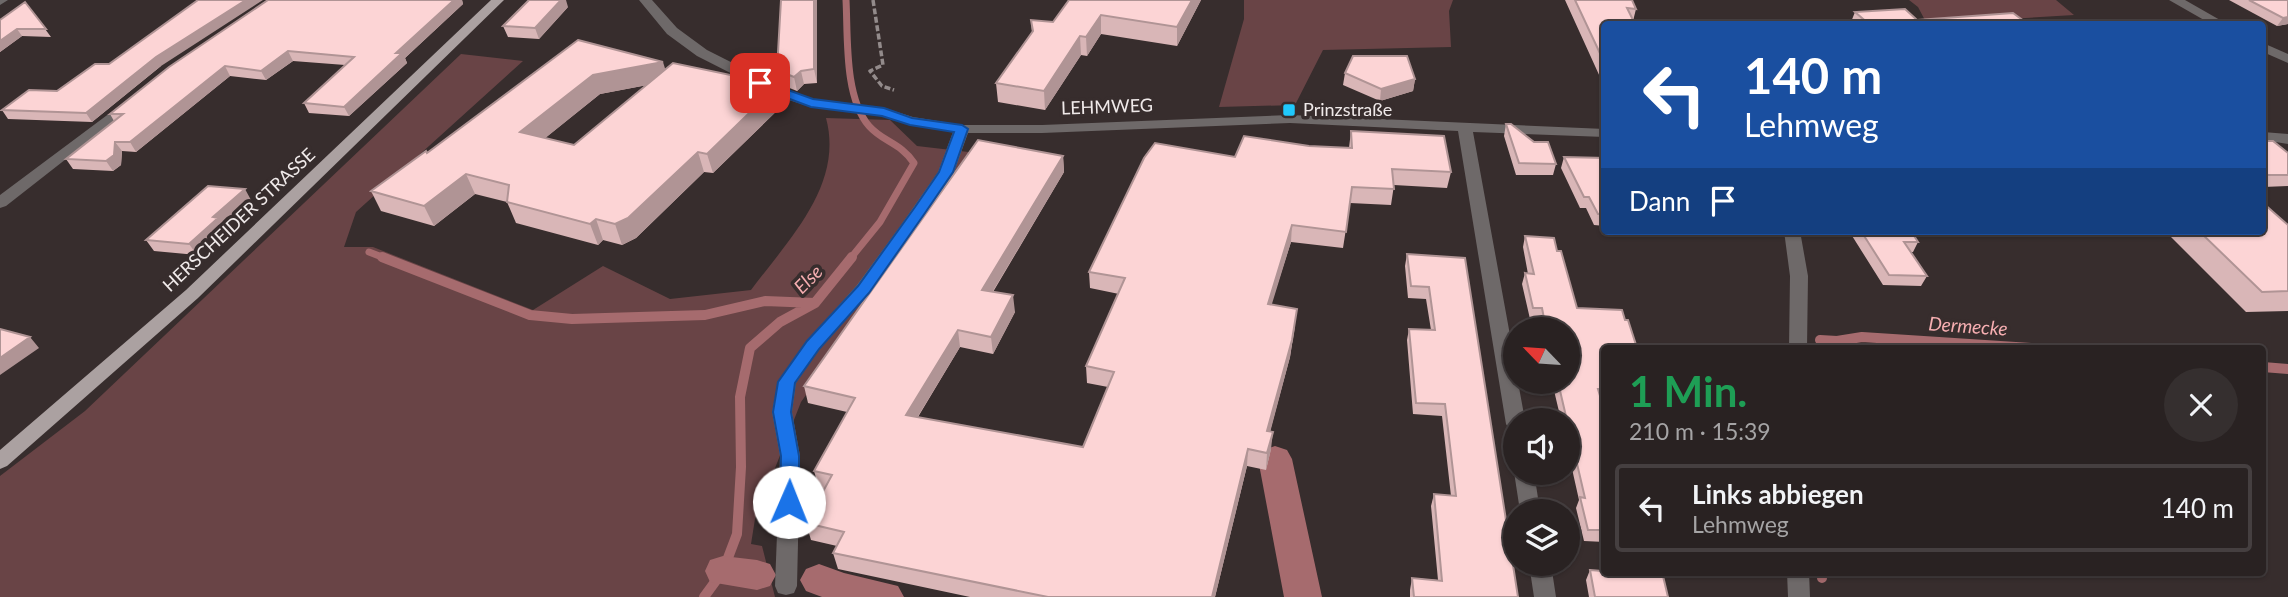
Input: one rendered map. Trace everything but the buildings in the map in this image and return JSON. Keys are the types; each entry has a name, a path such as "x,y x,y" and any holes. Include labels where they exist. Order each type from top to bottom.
{"main road":[{"name":"HERSCHEIDER STRASSE","path":"0,461 128,352 226,263 498,0"}],"street":[{"name":"LEHMWEG","path":"645,0 672,31 739,74 811,103 884,112 910,121 962,129 1042,129 1290,119 1601,133"},
{"path":"2175,0 2214,21"},
{"path":"2266,49 2288,60"},
{"path":"0,203 147,88"},
{"path":"1464,125 1513,408"},
{"path":"786,586 790,456 782,412 787,382 813,345 863,289 923,206 946,172 962,129"},
{"path":"2266,136 2288,139"},
{"path":"1793,235 1799,276 1798,345"},
{"path":"1542,576 1545,597"},
{"path":"1798,576 1800,597"}],"path":[{"path":"873,0 883,65 870,71 882,86 894,90"}],"shaded area":[{"path":"1244,0 1453,0 1449,11 1451,47 1323,50 1295,105 1219,107 1244,19"},
{"path":"1909,0 2056,0 2074,15 1925,21 1918,7"},
{"path":"461,54 523,61 356,212 344,247 373,247 533,310 603,266 670,299 751,290 796,231 820,188 830,143 826,118 890,120 917,146 977,153 801,402 755,519 751,544 762,546 775,597 0,597 0,476 85,411"}],"waterway":[{"name":"Else","path":"846,0 851,83 861,114 874,131 903,151 914,163 880,222 850,259"},
{"path":"369,252 387,259"},
{"path":"382,257 530,315 572,319 705,315 765,301 815,303"},
{"name":"Else","path":"815,303 852,257"},
{"name":"Else","path":"704,597 723,571 737,534 741,467 740,397 750,348 780,322 815,303"},
{"name":"Dermecke","path":"1820,340 1837,341 1862,337 1985,345"},
{"name":"Dermecke","path":"2266,367 2288,369"},
{"path":"1275,459 1303,597"},
{"path":"723,571 757,575"},
{"path":"819,580 843,589 885,597"}],"place":[{"name":"Prinzstraße","path":"1289,110"}],"route":[{"path":"760,83 811,103 884,112 910,121 962,129 946,172 920,210 863,289 813,345 787,382 782,412 790,456 789,502"}]}
